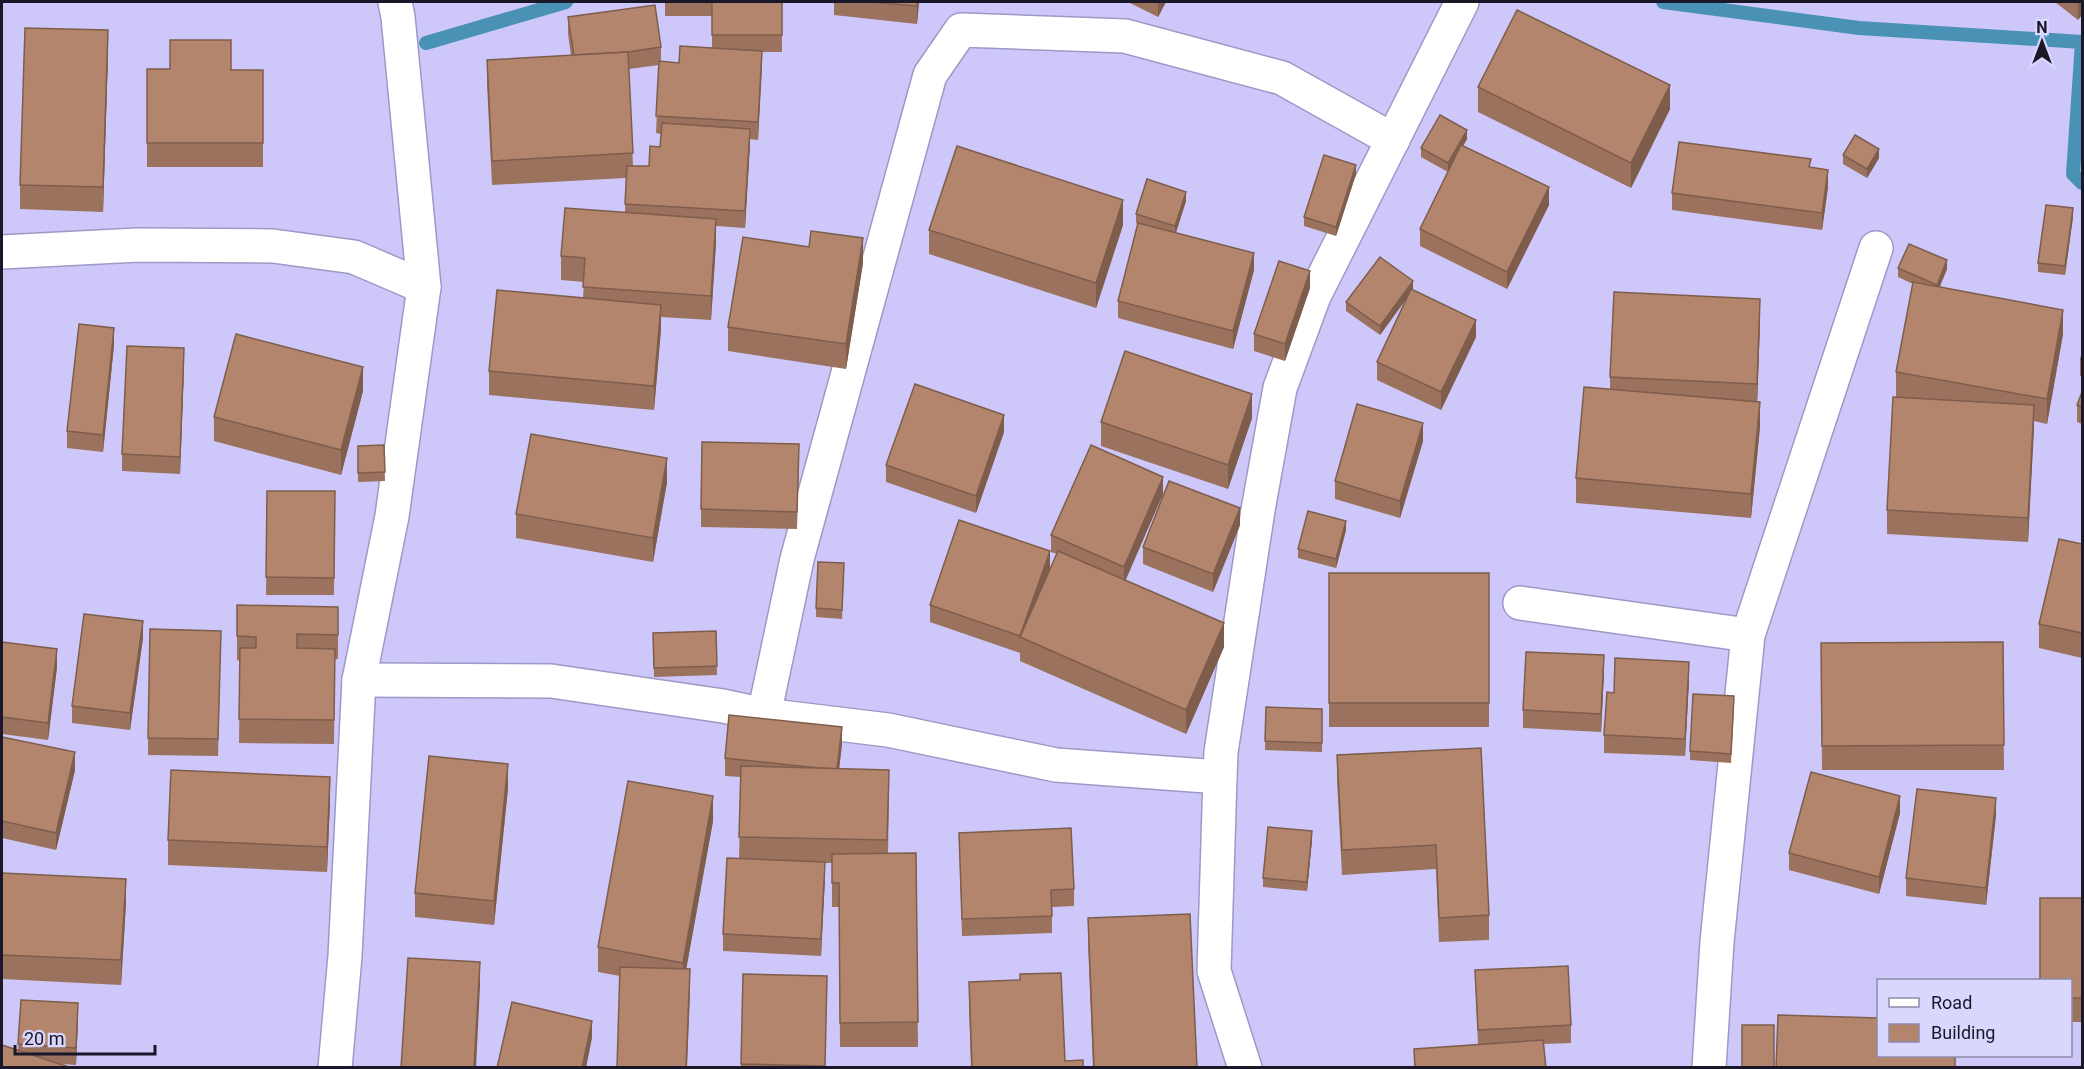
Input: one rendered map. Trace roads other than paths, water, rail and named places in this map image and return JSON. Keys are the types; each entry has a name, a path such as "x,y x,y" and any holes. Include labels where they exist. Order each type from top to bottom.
{"street":[{"path":"335,1068 345,956 359,680 392,516 424,287 399,17 395,2"},
{"path":"1245,1068 1214,971 1220,777 1223,740 1253,545 1280,388 1314,296 1462,2"},
{"path":"764,715 797,559 930,75 961,30 1125,36 1282,78 1393,140"},
{"path":"2,252 138,245 273,246 354,257 424,287"},
{"path":"1709,1068 1717,942 1748,635 1876,248"},
{"path":"1520,603 1748,635"},
{"path":"359,680 551,681 723,706 764,715 888,730 1056,765 1220,777"}],"waterway":[{"path":"426,43 566,2"},
{"path":"1663,2 1859,28 2082,42 2073,174 2082,183"}]}
